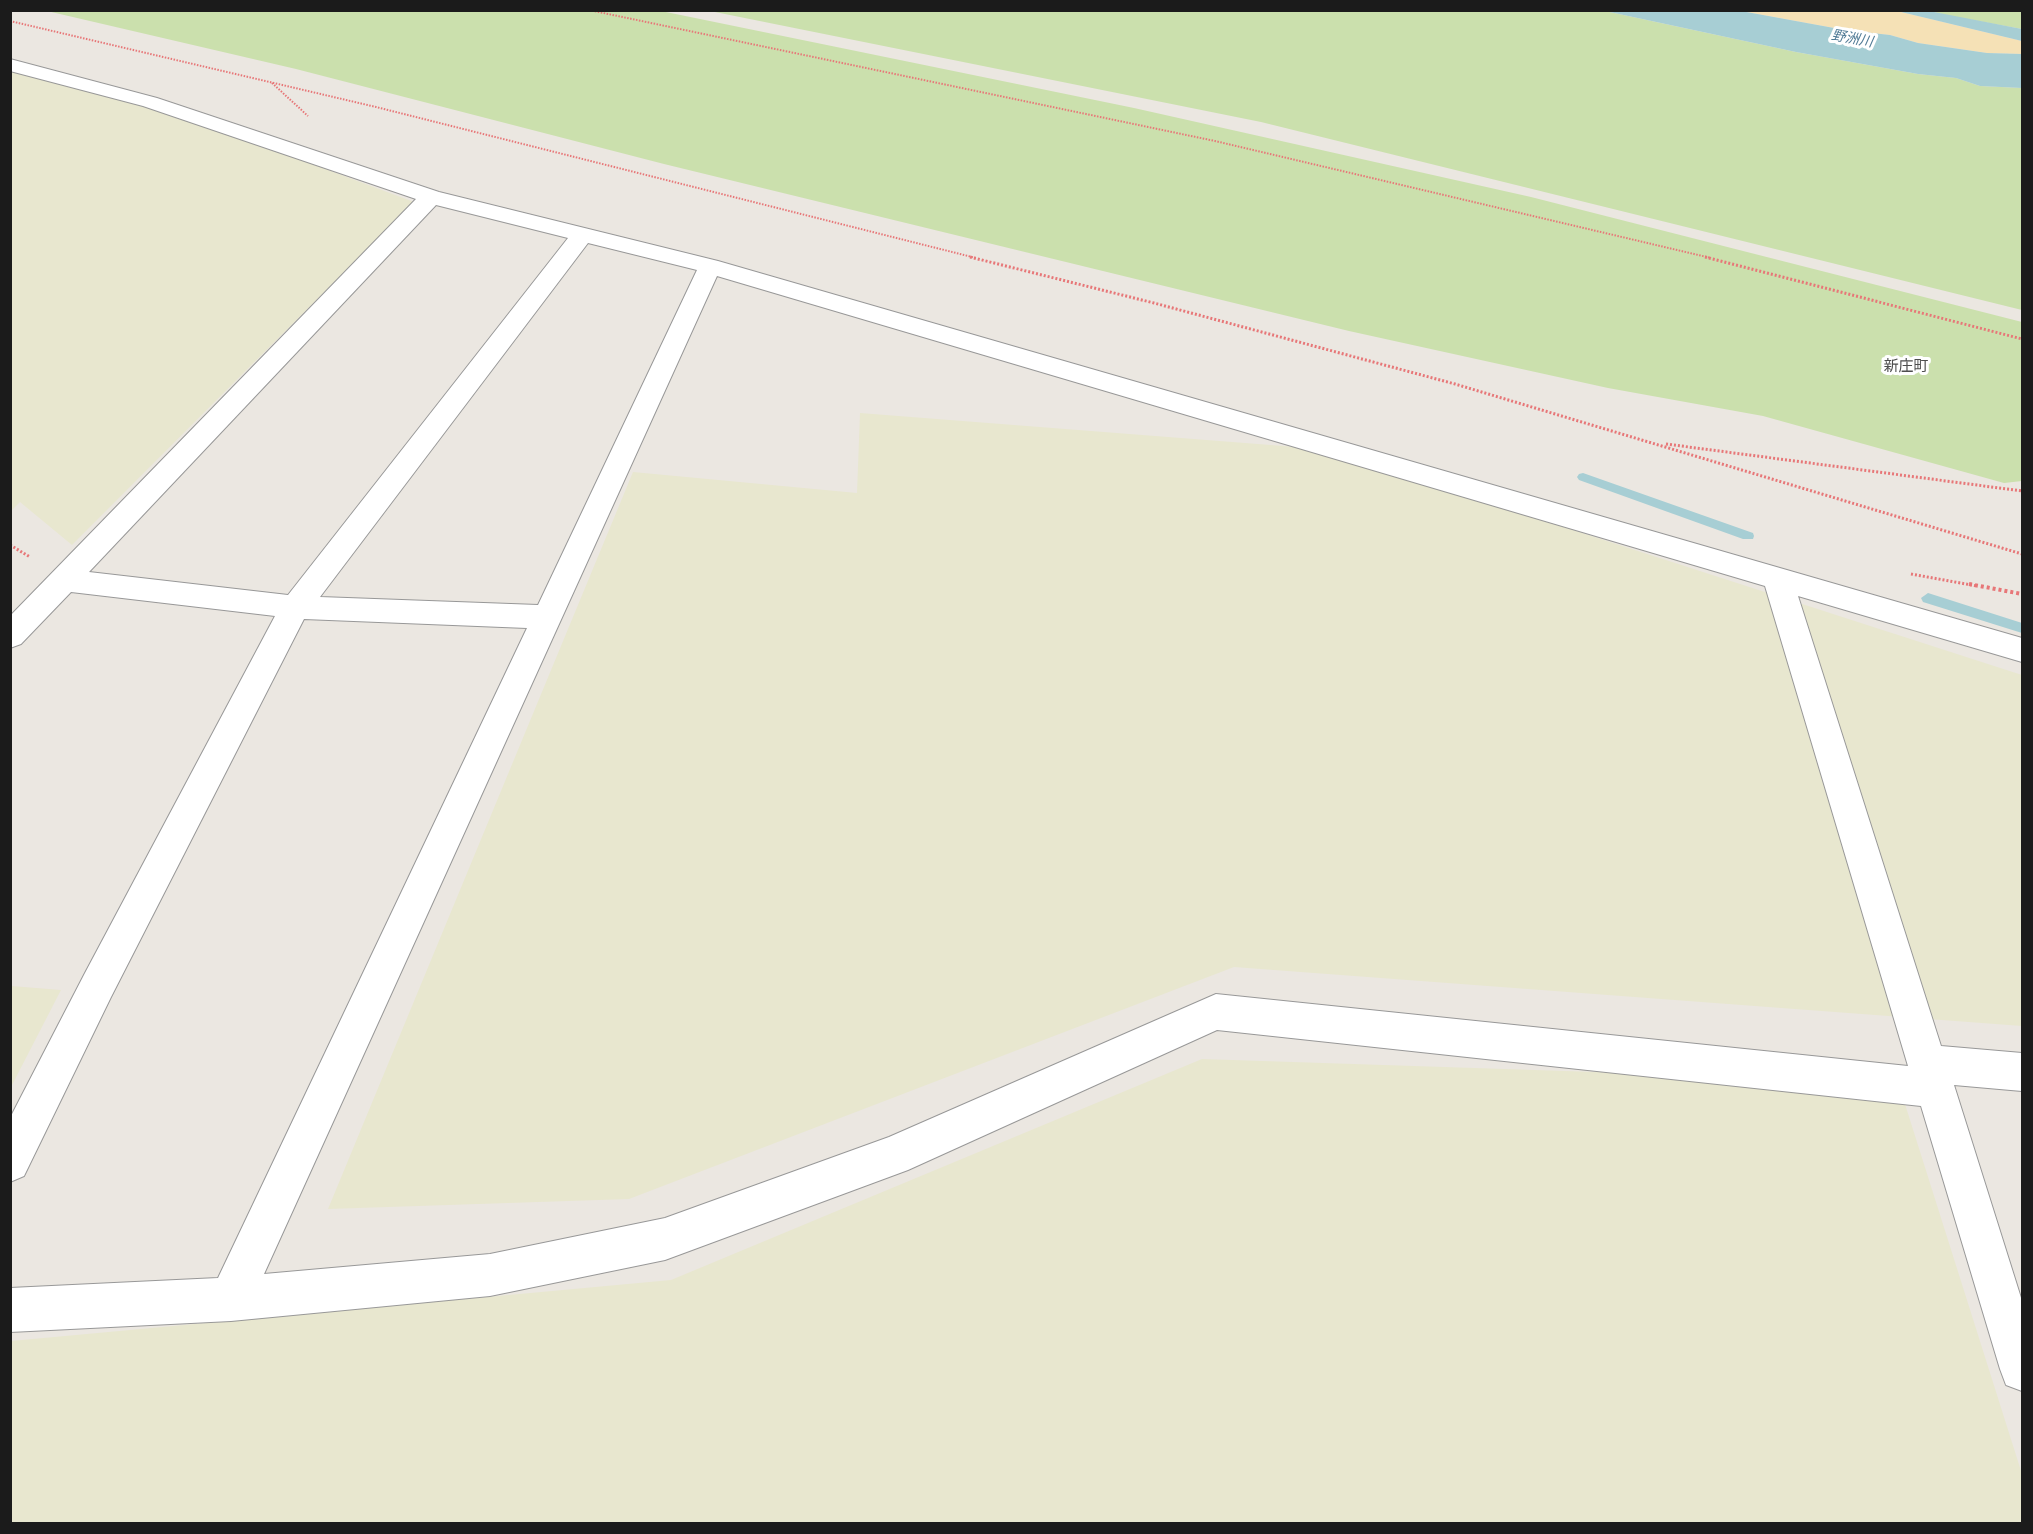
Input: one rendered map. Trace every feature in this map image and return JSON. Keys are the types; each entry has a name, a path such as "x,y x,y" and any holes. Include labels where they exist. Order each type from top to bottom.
{"street":[{"path":"10,65 150,102 431,198 710,266 2022,650"},
{"path":"10,636 431,198"},
{"path":"10,1162 98,985 296,607 582,235"},
{"path":"231,1299 710,266"},
{"path":"1777,577 2022,1369"},
{"path":"65,580 296,607 547,617"},
{"path":"10,1310 231,1299 490,1275 665,1239 894,1156 1216,1012 1931,1076 2022,1072"}],"path":[{"path":"590,10 1215,141 1687,252 2022,339"},
{"path":"10,21 387,110 1154,303 1455,384 2022,554"},
{"path":"1653,442 2022,491"}],"green space":[{"path":"47,11 661,11 1134,108 1531,197 2022,322 2022,481 2004,483 1763,416 1608,388 1349,331 664,164 296,69"},
{"path":"710,11 1605,11 1796,52 1918,74 1956,78 1980,86 2022,88 2022,310 1261,122"},
{"path":"1929,11 2022,11 2022,29 1950,16"},
{"path":"11,69 156,106 414,202 72,545 20,502 11,511"},
{"path":"860,413 1322,449 2022,675 2022,1026 1234,967 629,1199 328,1209 633,472 857,493"},
{"path":"10,986 61,990 11,1087"},
{"path":"1202,1059 1898,1082 2022,1474 2022,1524 11,1524 11,1341 671,1280"}],"sand":[{"path":"1741,11 1897,11 2022,41 2022,54 1987,53 1918,43 1890,35 1845,30"}],"water":[{"name":"野洲川","path":"1605,11 1741,11 1845,30 1890,35 1918,43 1987,53 2022,54 2022,88 1980,86 1956,78 1918,74 1796,52"},
{"path":"1897,11 1929,11 2022,29 2022,41"}],"waterway":[{"path":"1583,477 1748,536"},
{"path":"1928,598 2022,628"}],"district":[{"name":"新庄町","path":"1906,367"}]}
